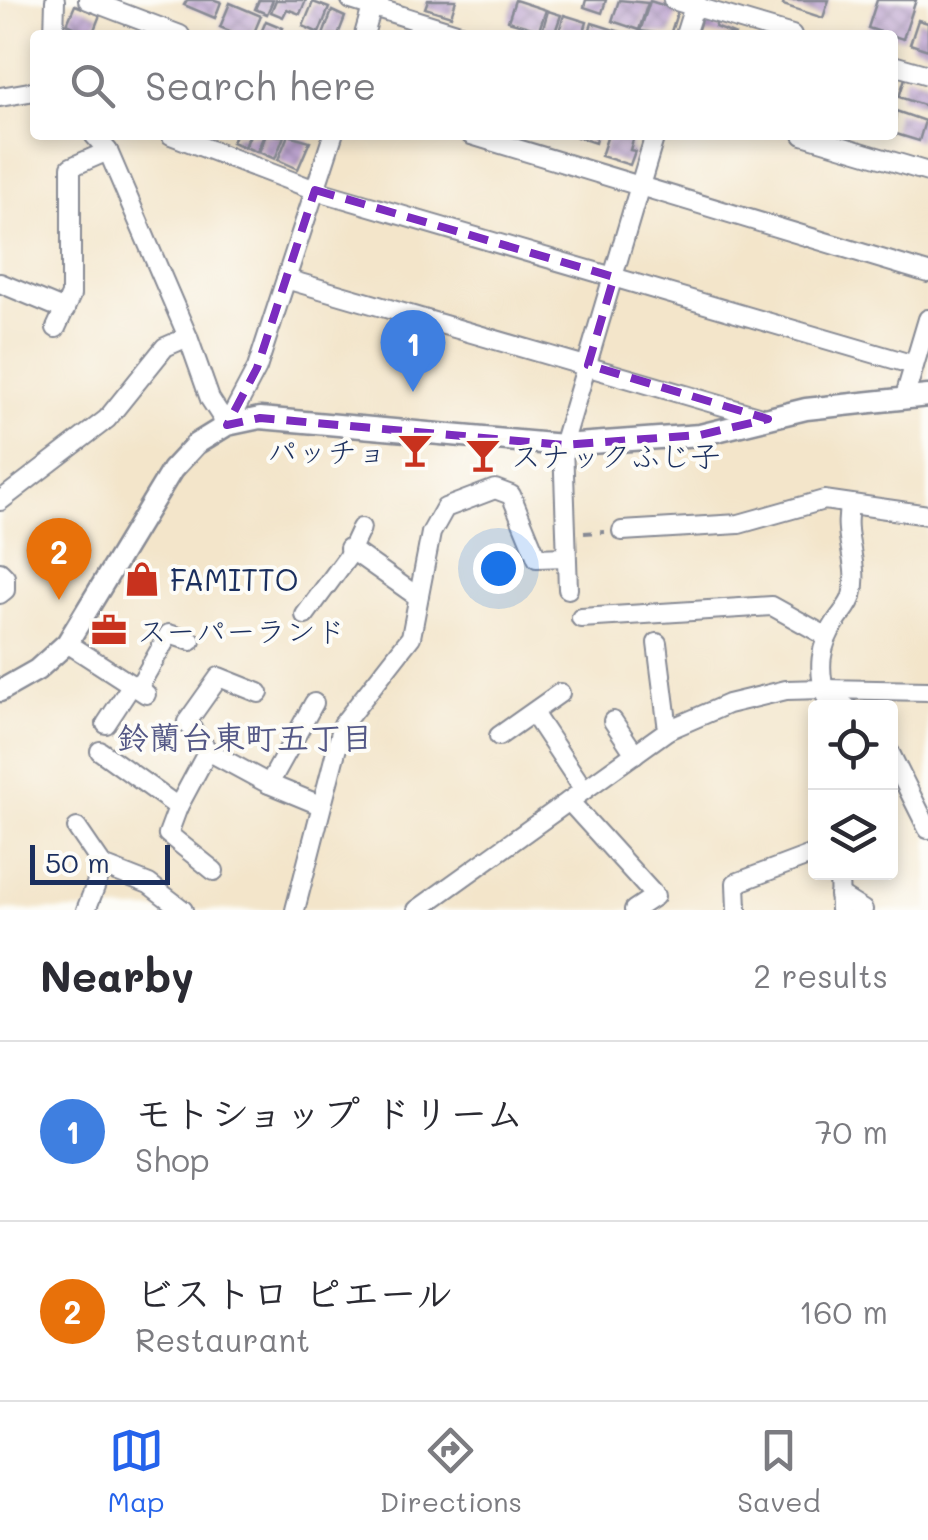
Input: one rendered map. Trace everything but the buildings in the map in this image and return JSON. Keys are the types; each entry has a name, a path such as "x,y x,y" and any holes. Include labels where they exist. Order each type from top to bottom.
{"street":[{"path":"54,30 55,0"},
{"path":"88,0 155,30"},
{"path":"351,0 448,30"},
{"path":"673,0 695,3 777,30"},
{"path":"687,30 695,3"},
{"path":"365,30 373,4"},
{"path":"898,67 928,76"},
{"path":"0,97 30,93"},
{"path":"98,140 108,151 188,337 210,399 227,425"},
{"path":"184,140 315,190 914,365"},
{"path":"227,425 257,368 331,140"},
{"path":"488,140 928,273"},
{"path":"568,589 563,445 653,140"},
{"path":"820,140 928,172"},
{"path":"56,328 71,295 71,167 108,151"},
{"path":"286,278 768,418"},
{"path":"0,283 65,310"},
{"path":"905,396 928,318"},
{"path":"0,501 107,418 166,347 188,337"},
{"path":"0,691 37,670 67,642 172,470 196,444 227,425 260,418 563,445 700,435 806,409 928,396"},
{"path":"295,910 343,724 411,637 431,532 445,508 495,489 511,495 537,558 565,557"},
{"path":"622,531 739,524 824,500 928,515"},
{"path":"827,700 820,664 826,636 852,598 855,575 845,522 850,504"},
{"path":"306,616 362,528"},
{"path":"349,548 418,597"},
{"path":"0,572 5,577 6,590 0,594"},
{"path":"581,618 772,606 826,636"},
{"path":"106,724 140,690 169,634 191,641"},
{"path":"67,642 140,690"},
{"path":"656,643 668,730"},
{"path":"259,693 219,677 187,722 208,751 269,784 320,805"},
{"path":"824,689 838,700"},
{"path":"416,910 668,730 728,704 786,690 928,691"},
{"path":"499,736 560,693"},
{"path":"269,784 314,703"},
{"path":"532,713 576,796 655,896 634,910"},
{"path":"613,721 635,754"},
{"path":"100,751 178,807"},
{"path":"208,751 168,834 214,871"},
{"path":"898,769 928,829"},
{"path":"78,828 104,866 149,884 184,910"},
{"path":"736,910 736,882 808,855"},
{"path":"86,910 104,866"},
{"path":"840,902 863,910"}],"path":[{"path":"565,533 622,531"}],"highlighted area":[{"path":"315,190 614,277 588,365 768,419 700,435 563,445 260,418 227,425 257,368"}],"place":[{"name":"モトショップ ドリーム","path":"413,392"},
{"name":"パッチョ","path":"415,450"},
{"name":"スナックふじ子","path":"483,455"},
{"name":"FAMITTO","path":"142,579"},
{"name":"ビストロ ピエール","path":"59,600"},
{"name":"スーパーランド","path":"109,630"}],"district":[{"name":"鈴蘭台東町五丁目","path":"245,736"}]}
